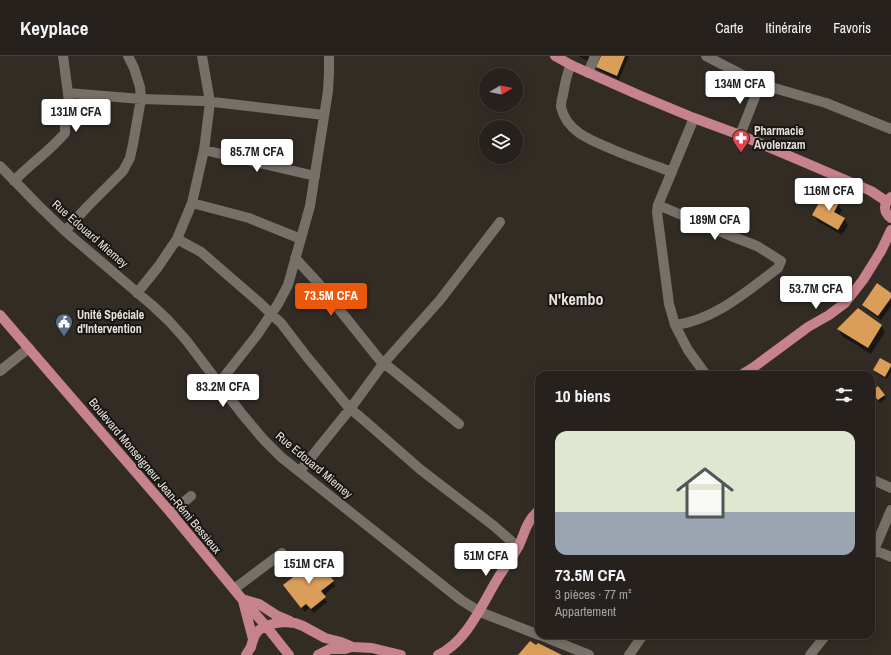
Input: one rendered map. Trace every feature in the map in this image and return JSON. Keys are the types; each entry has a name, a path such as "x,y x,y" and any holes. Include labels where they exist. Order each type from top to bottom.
{"main road":[{"path":"554,56 588,73 694,118 740,135 889,199 885,204 885,211 887,216 891,218"},
{"path":"748,371 802,331 829,315 845,303 863,280 887,241 891,230"},
{"name":"Boulevard Monseigneur Jean-Rémi Bessieux","path":"0,315 171,513 266,626 288,655"},
{"path":"438,655 453,645 480,612 497,579 518,547 530,519 535,514"},
{"path":"251,649 250,626 242,599 259,604 276,615 325,638 353,647"},
{"path":"251,649 255,635 259,630 276,623 295,623"},
{"path":"310,630 318,638 320,654 330,649 345,649 353,647 372,648 386,653 401,655"}],"street":[{"path":"14,180 56,144 65,133 65,125 69,108 63,56"},
{"path":"65,231 123,171 130,158 142,99 134,68 128,56"},
{"path":"138,292 158,267 177,239 192,203 204,150 210,102 202,56"},
{"path":"218,383 247,349 278,304 288,285 310,206 328,91 330,73 329,56"},
{"path":"588,73 595,56"},
{"path":"706,56 760,84 826,103 891,129"},
{"path":"571,65 564,84 561,106 566,118 576,132 600,144 672,172"},
{"path":"740,135 760,84"},
{"path":"68,93 142,99 210,102 324,115"},
{"path":"694,118 658,205 657,218 669,304 675,325 688,350 703,371"},
{"path":"204,150 315,176"},
{"name":"Rue Edouard Miemey","path":"0,166 65,231 138,292 169,321 186,340 218,383 264,440 281,457 460,600 480,612 535,633"},
{"path":"192,203 249,218 301,239"},
{"path":"658,205 757,246 781,261 778,268 716,312 698,320 675,325"},
{"path":"300,471 350,409 384,363 440,300 500,222"},
{"path":"177,239 201,252 281,323 350,409 420,470 494,526 518,547"},
{"path":"295,258 318,283 384,363 459,424"},
{"path":"0,371 29,348"},
{"path":"875,481 891,488"},
{"path":"171,513 191,496"},
{"path":"875,549 891,510"},
{"path":"234,589 282,553"},
{"path":"875,554 891,557"},
{"name":"Rue Edouard Miemey","path":"556,639 589,655"},
{"path":"629,655 640,639"},
{"path":"810,655 823,639"}],"building":[{"path":"601,56 625,56 617,76 596,67"},
{"path":"824,194 839,203 834,212 845,218 838,230 812,215"},
{"path":"877,283 891,293 891,298 878,316 862,305"},
{"path":"858,308 882,325 868,348 837,329"},
{"path":"880,358 891,364 885,377 873,370"},
{"path":"878,386 885,395 878,400 875,397 875,389"},
{"path":"316,559 334,581 321,591 326,597 311,609 306,604 301,608 283,585"},
{"path":"530,641 536,645 538,643 562,655 518,655"}],"place":[{"name":"Pharmacie Avolenzam","path":"741,153"},
{"name":"Unité Spéciale d'Intervention","path":"64,337"}],"district":[{"name":"N'kembo","path":"576,299"}]}
